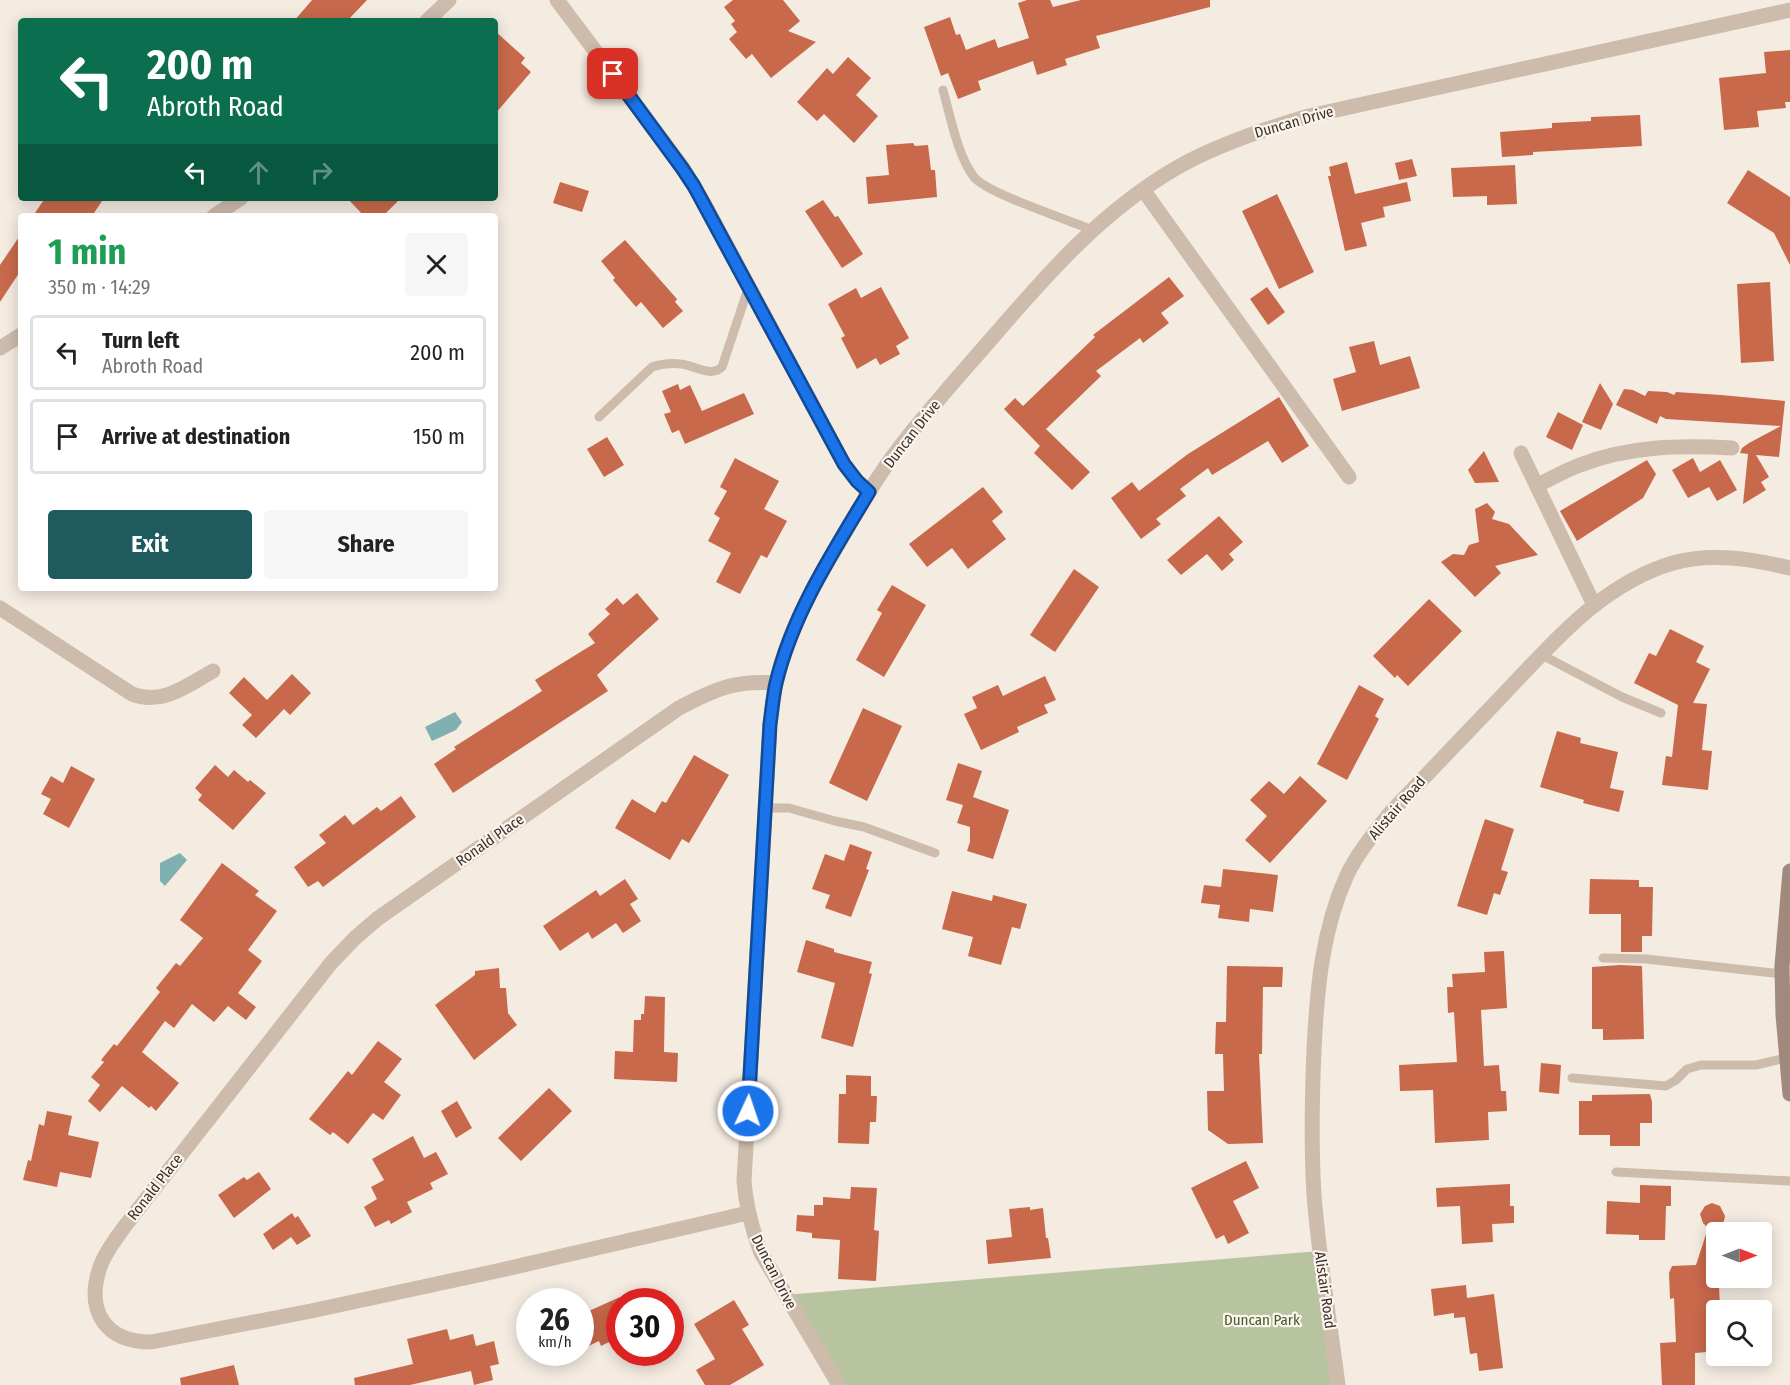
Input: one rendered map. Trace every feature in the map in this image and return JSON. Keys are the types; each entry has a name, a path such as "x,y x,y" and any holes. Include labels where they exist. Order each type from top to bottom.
{"street":[{"path":"431,18 449,0"},
{"path":"557,0 682,168 705,205 844,464 869,492"},
{"name":"Duncan Drive","path":"839,1385 761,1253 748,1213 744,1181 770,724 776,683 806,601 869,492 897,450 922,418 1057,263 1092,230 1144,191 1177,168 1214,149 1251,134 1309,116 1790,10"},
{"path":"1144,191 1349,477"},
{"path":"218,213 236,201"},
{"path":"0,348 18,337"},
{"path":"1538,485 1581,465 1623,452 1657,447 1732,448"},
{"path":"1521,453 1594,605"},
{"name":"Alistair Road","path":"1338,1385 1314,1194 1313,1084 1320,966 1328,932 1348,874 1370,837 1391,812 1542,655 1594,605 1611,593 1654,570 1695,558 1743,559 1790,568"},
{"path":"0,608 132,694 142,698 163,697 213,671"},
{"name":"Ronald Place","path":"748,1213 497,1271 171,1339 139,1342 124,1339 103,1322 95,1292 105,1254 125,1226 331,963 354,938 377,919 679,708 726,686 762,682 776,683"},
{"path":"1790,871 1782,974 1782,1015 1790,1094"}],"lane":[{"path":"943,90 959,146 975,178 992,191 1092,230"},
{"path":"599,417 652,367 659,364 683,364 709,372 717,371 722,367 749,286"},
{"path":"1542,655 1622,697 1661,713"},
{"path":"765,808 789,808 864,827 935,853"},
{"path":"1603,958 1646,959 1782,974"},
{"path":"1572,1078 1666,1086 1687,1069 1701,1065 1756,1065 1786,1058"},
{"path":"1616,1172 1790,1181"}],"green space":[{"name":"Duncan Park","path":"1320,1251 1338,1385 839,1385 785,1295"}],"water":[{"path":"455,712 462,722 456,730 432,741 425,727"},
{"path":"180,853 187,860 165,886 160,881 160,863"}],"building":[{"path":"312,0 367,0 350,18 297,18"},
{"path":"733,0 783,0 800,21 788,31 816,42 771,78 752,54 746,59 729,39 737,32 731,24 735,21 724,7"},
{"path":"1027,0 1050,0 1053,7 1081,0 1210,0 1210,7 1096,36 1100,48 1065,59 1067,65 1037,75 1033,61 978,81 981,90 958,99 948,73 941,76 924,27 950,17 956,35 960,34 966,50 995,39 998,48 1029,38 1018,3"},
{"path":"498,34 525,58 521,63 531,72 498,110"},
{"path":"1790,50 1790,102 1785,102 1786,108 1757,111 1759,127 1724,130 1719,78 1766,73 1764,52"},
{"path":"848,57 871,78 856,95 878,116 854,143 824,114 817,121 797,102 827,68 833,74"},
{"path":"1640,115 1642,146 1533,152 1533,155 1502,157 1500,132 1552,128 1552,123 1591,121 1591,117"},
{"path":"913,143 915,146 928,145 931,170 935,170 937,197 868,204 866,177 889,175 886,145"},
{"path":"1412,159 1417,176 1399,180 1395,163"},
{"path":"1347,162 1355,194 1407,182 1411,201 1383,207 1385,217 1361,223 1367,246 1345,251 1328,176 1331,176 1329,167"},
{"path":"1515,165 1517,204 1487,205 1487,196 1453,197 1451,168"},
{"path":"1748,170 1790,197 1790,265 1774,233 1727,203"},
{"path":"560,182 589,191 582,212 553,203"},
{"path":"1277,194 1314,272 1279,289 1242,211"},
{"path":"823,200 835,217 838,216 863,254 842,268 805,211"},
{"path":"43,201 102,201 94,213 35,213"},
{"path":"350,201 398,201 386,213 361,213"},
{"path":"18,238 18,275 0,302 0,265"},
{"path":"625,240 677,299 675,302 683,311 663,328 641,302 636,307 613,280 615,278 601,261"},
{"path":"1169,277 1184,296 1161,313 1169,323 1143,343 1140,338 1096,371 1101,376 1046,429 1090,472 1072,490 1034,453 1040,446 1004,409 1015,398 1023,406 1095,337 1093,335"},
{"path":"1770,282 1774,361 1741,363 1737,284"},
{"path":"881,287 909,338 896,346 900,354 880,365 876,358 857,369 841,338 845,336 828,304 856,288 861,298"},
{"path":"1267,287 1285,312 1268,325 1250,299"},
{"path":"1374,341 1380,365 1410,356 1420,388 1342,411 1333,379 1356,372 1349,347"},
{"path":"1600,383 1613,404 1601,430 1582,422"},
{"path":"678,384 680,390 690,385 702,411 744,393 754,414 685,444 679,430 672,433 664,414 671,412 662,391"},
{"path":"1624,389 1633,390 1645,396 1648,391 1667,392 1674,395 1676,392 1785,401 1779,457 1756,455 1769,477 1761,482 1766,490 1743,504 1748,454 1740,453 1742,448 1749,443 1781,426 1666,419 1660,416 1657,424 1616,405"},
{"path":"1279,397 1309,446 1282,463 1268,441 1212,475 1208,468 1180,489 1186,496 1156,519 1161,524 1141,539 1111,498 1132,482 1139,491 1188,454"},
{"path":"1558,412 1583,425 1572,450 1546,437"},
{"path":"607,437 624,465 604,477 587,449"},
{"path":"1484,451 1499,482 1475,483 1468,470"},
{"path":"735,458 779,481 764,509 787,521 767,558 761,555 740,594 716,582 731,553 708,541 720,518 714,514 727,491 720,487"},
{"path":"1693,458 1700,472 1720,460 1737,490 1717,501 1709,487 1688,498 1672,470"},
{"path":"1647,460 1656,474 1643,498 1577,541 1560,511"},
{"path":"983,487 1003,512 992,521 1006,539 968,569 952,548 927,567 909,544"},
{"path":"1487,503 1495,512 1492,519 1509,524 1538,555 1495,566 1501,573 1475,597 1441,562 1453,554 1464,555 1469,545 1479,542 1475,509"},
{"path":"1219,516 1243,542 1229,554 1234,560 1222,571 1207,554 1181,575 1167,560"},
{"path":"1074,569 1099,587 1055,652 1030,635"},
{"path":"892,585 926,605 884,677 856,660 882,613 877,610"},
{"path":"637,593 659,619 597,675 608,691 453,793 434,764 456,749 454,747 542,691 535,680 595,643 588,634 610,614 605,609 617,598 623,605"},
{"path":"1429,599 1462,631 1408,686 1397,675 1395,678 1373,656"},
{"path":"1670,629 1704,646 1696,662 1710,669 1693,703 1707,704 1702,750 1712,751 1708,790 1662,785 1666,756 1672,757 1678,705 1634,683 1649,653 1656,656"},
{"path":"292,674 311,693 290,715 284,709 256,738 242,725 252,715 229,693 244,677 267,700"},
{"path":"1045,676 1056,700 1044,705 1048,713 1017,727 1019,732 981,750 964,714 977,708 972,697 998,685 1003,696"},
{"path":"1359,685 1384,699 1375,716 1379,719 1347,780 1317,764"},
{"path":"863,708 902,726 867,801 829,783"},
{"path":"1557,731 1581,738 1580,743 1618,752 1610,788 1624,791 1619,812 1583,803 1584,800 1540,787"},
{"path":"694,755 729,775 689,843 682,839 670,860 615,828 632,799 655,813 662,801 666,803"},
{"path":"958,763 982,771 973,797 1009,810 993,859 967,851 970,842 970,827 957,823 963,805 946,800"},
{"path":"215,765 228,777 234,770 266,793 233,830 198,800 202,795 195,788"},
{"path":"71,766 95,779 69,828 43,814 51,799 41,794 51,776 63,783"},
{"path":"1300,776 1327,801 1270,863 1245,840 1267,816 1250,800 1269,781 1284,794"},
{"path":"401,796 416,817 323,887 318,881 308,887 294,867 326,843 319,835 345,815 353,825 377,807 381,811"},
{"path":"1485,819 1514,829 1501,870 1508,872 1500,895 1494,893 1487,915 1457,906"},
{"path":"850,844 872,852 866,869 869,870 851,917 825,908 830,895 812,889 825,854 844,861"},
{"path":"222,863 259,891 255,895 277,911 248,950 262,961 238,993 256,1007 246,1020 228,1006 214,1022 192,1004 174,1028 165,1021 142,1052 179,1083 156,1111 122,1086 100,1112 88,1101 100,1085 91,1077 104,1062 101,1060 114,1044 117,1046 160,992 156,988 176,963 180,966 203,938 180,920"},
{"path":"1223,869 1278,875 1273,912 1250,909 1249,922 1218,918 1220,905 1201,903 1204,885 1221,887"},
{"path":"625,879 638,899 630,904 641,921 623,933 616,923 592,939 588,932 560,951 543,926 596,890 600,896"},
{"path":"1590,879 1639,880 1639,887 1653,887 1652,936 1642,936 1642,952 1621,952 1621,914 1589,914"},
{"path":"952,891 992,901 993,895 1027,904 1020,929 1012,927 1001,965 968,956 973,937 942,929"},
{"path":"806,940 834,949 834,952 872,962 869,973 872,974 853,1047 821,1038 835,983 797,972"},
{"path":"1504,951 1507,1008 1481,1010 1484,1066 1499,1065 1501,1091 1506,1091 1507,1111 1488,1112 1489,1140 1435,1143 1433,1090 1400,1091 1399,1065 1457,1062 1454,1012 1448,1013 1447,987 1453,987 1452,974 1485,972 1484,952"},
{"path":"1227,966 1283,967 1282,987 1263,987 1262,1054 1259,1054 1263,1143 1228,1144 1208,1130 1207,1091 1224,1091 1223,1054 1215,1054 1216,1022 1226,1022"},
{"path":"1642,966 1644,1039 1603,1040 1603,1029 1592,1029 1592,967"},
{"path":"499,968 500,988 506,988 508,1013 517,1025 474,1060 435,1005 475,975 475,971"},
{"path":"645,996 665,997 664,1052 678,1053 677,1082 614,1079 615,1051 633,1052 634,1020 641,1020 641,1014 644,1014"},
{"path":"378,1041 402,1059 384,1082 401,1095 383,1120 373,1113 348,1144 333,1132 330,1135 309,1119 348,1071 352,1075"},
{"path":"1541,1063 1561,1065 1559,1094 1539,1092"},
{"path":"846,1075 871,1076 871,1096 877,1096 876,1122 870,1122 869,1144 838,1143 839,1094 846,1094"},
{"path":"549,1088 572,1111 521,1161 498,1138"},
{"path":"1650,1094 1652,1123 1640,1123 1640,1146 1610,1146 1610,1135 1579,1135 1579,1101 1592,1101 1592,1095"},
{"path":"457,1101 472,1128 456,1138 441,1111"},
{"path":"47,1111 72,1116 68,1135 99,1142 91,1178 60,1172 57,1187 23,1180 28,1160 31,1161 39,1124 44,1126"},
{"path":"413,1136 424,1158 436,1152 448,1174 430,1183 433,1189 407,1202 412,1212 391,1224 389,1220 375,1227 364,1207 377,1199 371,1187 384,1180 372,1159"},
{"path":"1246,1161 1259,1188 1233,1201 1249,1233 1228,1244 1224,1235 1216,1239 1191,1188"},
{"path":"259,1172 271,1189 234,1218 218,1195 244,1177 247,1180"},
{"path":"1510,1184 1510,1206 1514,1206 1514,1223 1492,1224 1493,1242 1462,1244 1460,1206 1437,1207 1436,1188"},
{"path":"1640,1185 1671,1186 1671,1206 1666,1206 1665,1240 1639,1240 1639,1235 1606,1234 1607,1201 1640,1203"},
{"path":"851,1187 877,1188 874,1230 879,1231 876,1281 838,1279 840,1240 812,1238 812,1233 796,1231 797,1215 814,1216 814,1205 823,1205 823,1197 850,1199"},
{"path":"1712,1203 1720,1206 1725,1216 1724,1221 1706,1222 1706,1226 1700,1214 1705,1206"},
{"path":"1030,1207 1030,1210 1043,1208 1051,1258 988,1264 986,1240 1012,1237 1009,1209"},
{"path":"292,1213 295,1218 298,1216 311,1236 297,1245 291,1237 273,1250 263,1234"},
{"path":"1706,1234 1706,1288 1719,1288 1720,1300 1706,1300 1706,1352 1695,1353 1695,1385 1662,1385 1660,1343 1676,1342 1674,1298 1670,1299 1669,1273 1672,1266 1696,1265"},
{"path":"1466,1285 1467,1298 1494,1294 1503,1368 1479,1371 1477,1353 1470,1354 1465,1317 1454,1318 1454,1313 1434,1316 1431,1289"},
{"path":"734,1300 749,1325 742,1329 764,1365 730,1385 705,1385 696,1370 715,1359 694,1324"},
{"path":"606,1303 606,1344 601,1346 599,1341 594,1343 594,1309"},
{"path":"447,1329 450,1340 473,1334 476,1346 494,1341 499,1364 490,1366 493,1380 474,1385 471,1371 410,1385 355,1385 354,1378 413,1364 407,1339"},
{"path":"234,1365 239,1385 181,1385 180,1378"}],"route":[{"path":"613,74 694,186 844,464 869,492 806,601 776,683 770,724 748,1111"}]}
